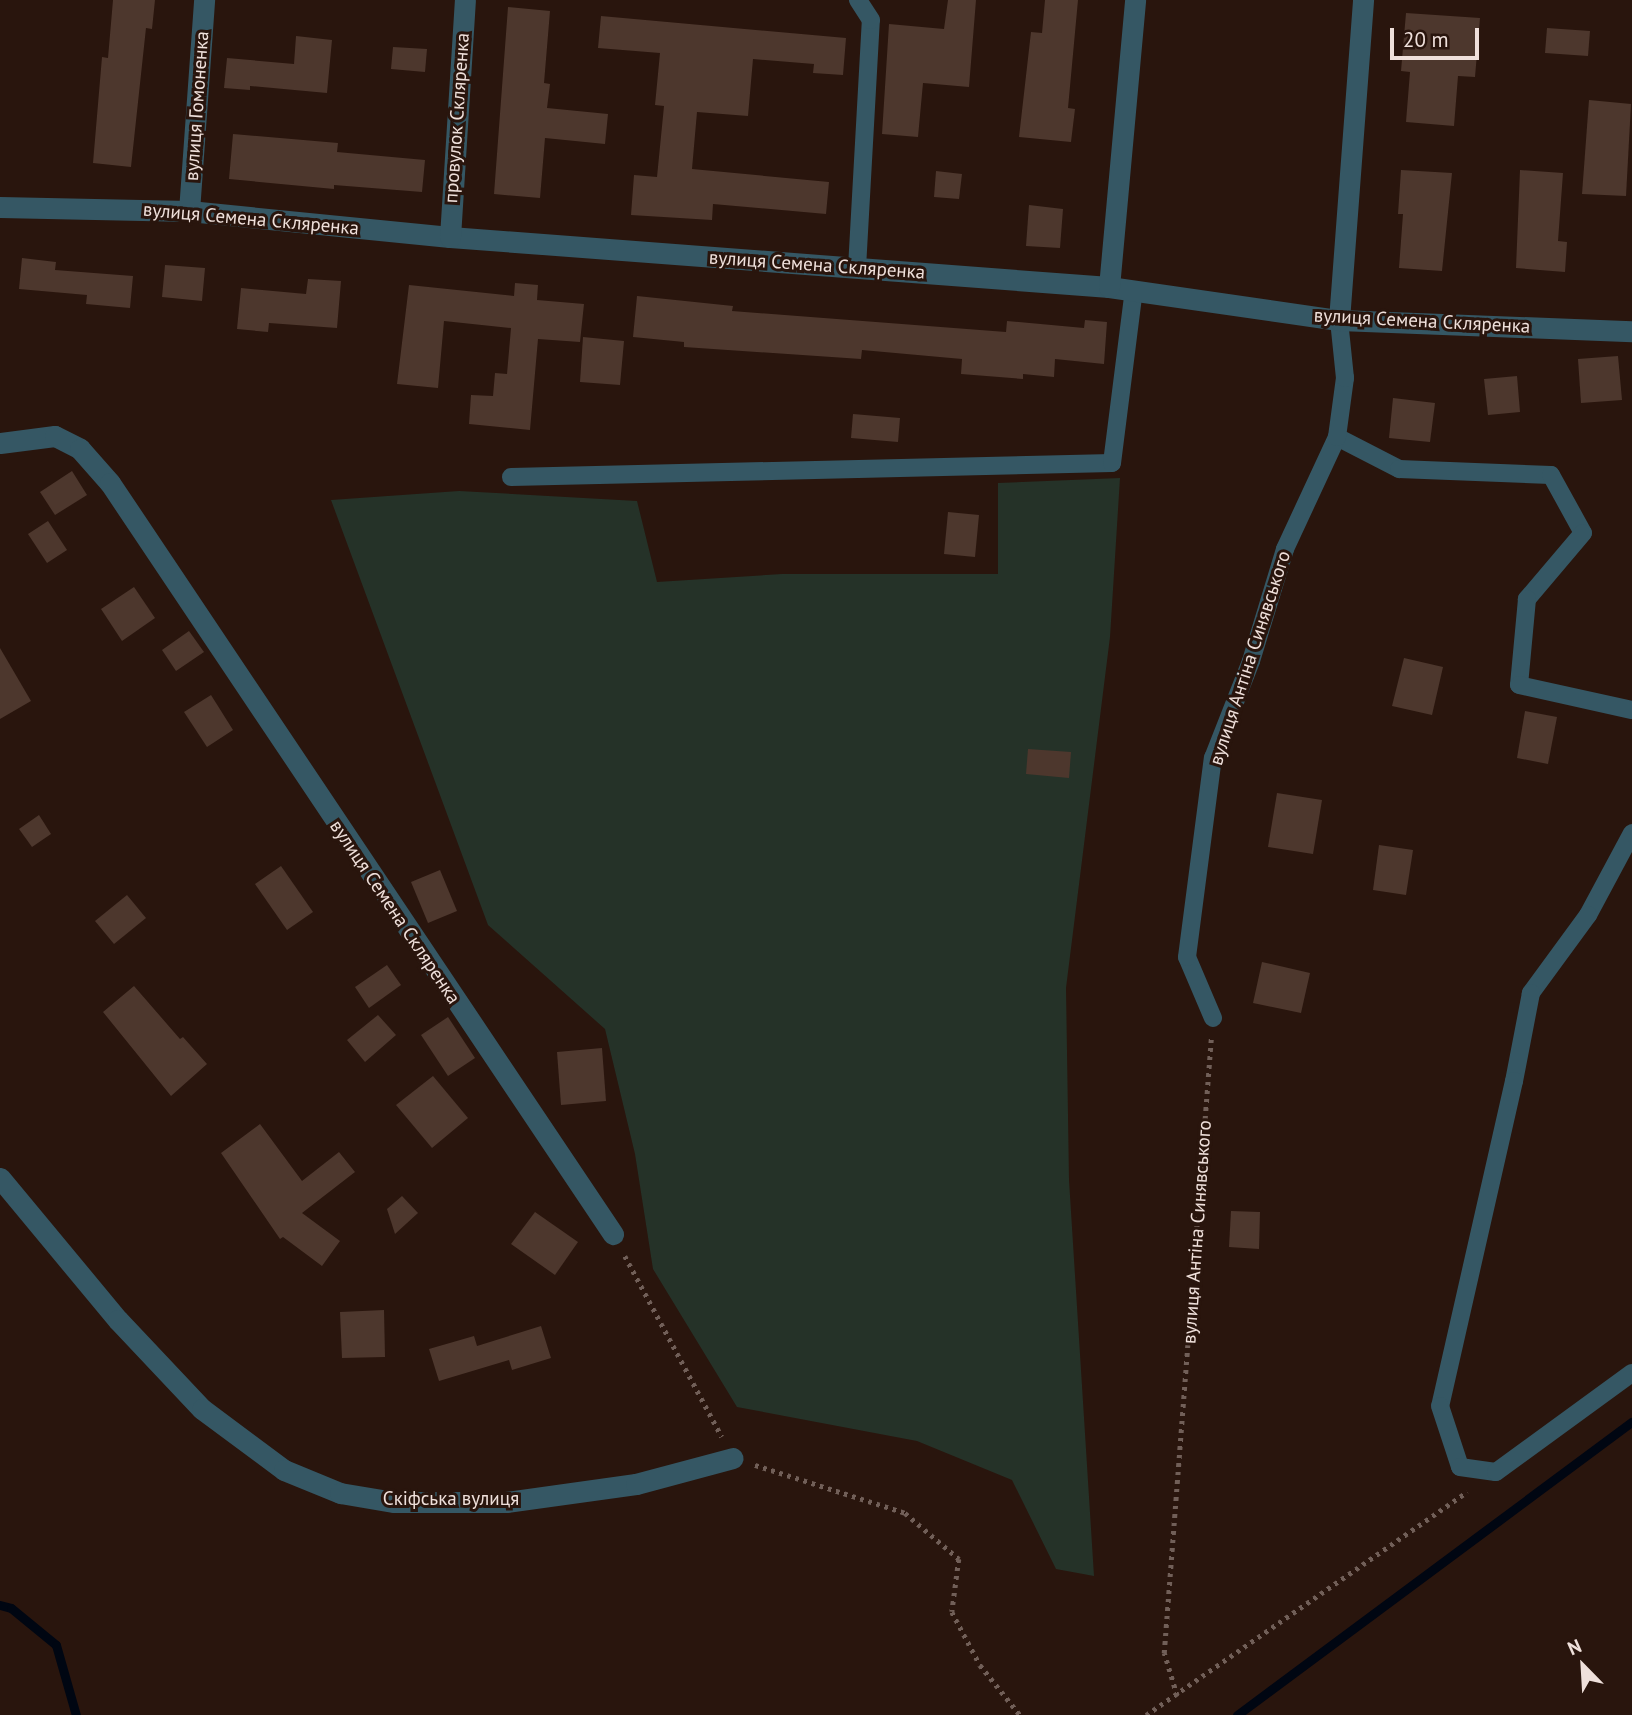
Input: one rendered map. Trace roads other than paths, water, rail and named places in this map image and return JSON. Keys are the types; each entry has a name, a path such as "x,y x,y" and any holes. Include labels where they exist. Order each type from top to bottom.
{"street":[{"name":"вулиця Гомоненка","path":"189,211 204,0"},
{"name":"провулок Скляренка","path":"450,237 465,0"},
{"path":"1109,287 1135,0"},
{"name":"вулиця Антіна Синявського","path":"1339,320 1363,0"},
{"name":"вулиця Семена Скляренка","path":"0,207 189,211 450,237 1109,287 1339,320 1632,331"},
{"name":"вулиця Семена Скляренка","path":"0,443 55,436 80,449 110,483 613,1234"},
{"name":"Скіфська вулиця","path":"0,1178 118,1320 202,1409 252,1449 284,1470 340,1493 394,1502 506,1502 636,1484 733,1458"}],"lane":[{"path":"857,268 871,19 858,0"},
{"path":"511,477 1112,463 1134,290"},
{"name":"вулиця Антіна Синявського","path":"1213,1018 1187,957 1213,758 1251,661 1285,549 1336,437 1345,378 1339,320"},
{"path":"1336,437 1399,469 1551,475 1583,533 1527,599 1519,685 1632,710"},
{"path":"1632,833 1588,915 1531,993 1514,1081 1440,1406 1460,1467 1496,1472 1632,1373"}],"waterway":[{"path":"1237,1715 1632,1422"},
{"path":"0,1605 11,1608 56,1645 76,1715"}]}
